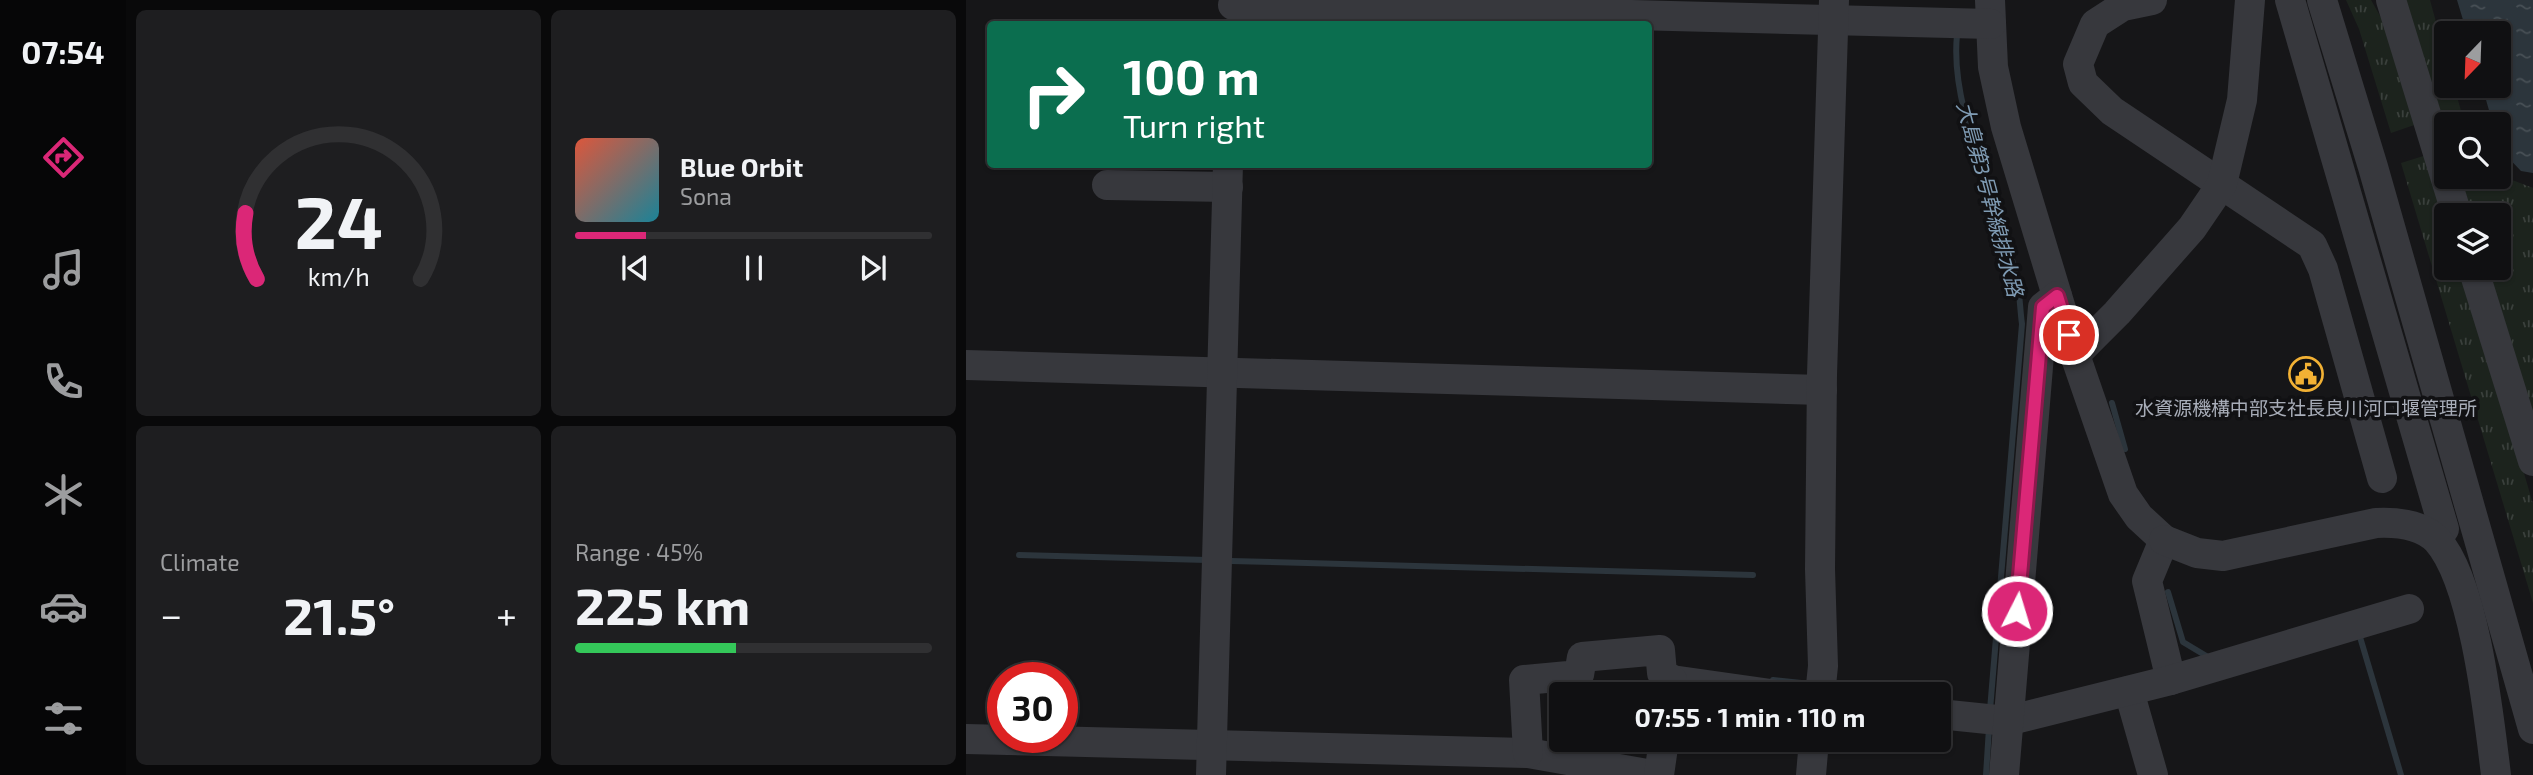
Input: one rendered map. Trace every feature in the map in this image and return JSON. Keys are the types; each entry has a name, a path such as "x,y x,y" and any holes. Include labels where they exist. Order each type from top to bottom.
{"street":[{"path":"2152,0 2123,6 2095,24 2078,64 2083,83 2112,111 2312,245 2323,268 2382,478"},
{"path":"2075,355 2118,313 2192,228 2221,184 2242,100 2250,0"},
{"path":"2290,0 2444,529"},
{"path":"2322,0 2373,167 2533,729"},
{"path":"2382,0 2402,38"},
{"path":"2391,0 2453,203"},
{"path":"1233,10 1834,11 1940,23 1985,16 2006,127 2075,355 2123,494 2139,517 2164,540 2197,553 2224,556 2376,523 2398,522 2418,528 2436,539 2459,582 2480,659 2496,775"},
{"path":"1821,682 1823,666 1820,569 1822,390 1834,11"},
{"path":"1107,185 1228,176 1212,760"},
{"path":"2477,280 2533,461"},
{"path":"2004,775 1996,720 2043,307 2057,296"},
{"path":"966,365 1822,390"},
{"path":"2164,540 2147,580 2171,680"},
{"path":"1951,715 1996,720 2129,691 2409,609"},
{"path":"1538,761 1524,680 1579,675 1582,657 1660,650 1662,673 1667,682"},
{"path":"2129,691 2152,775"},
{"path":"966,739 1212,760 1538,761 1653,775"},
{"path":"1659,775 1662,752"},
{"path":"1811,775 1813,752"}],"green space":[{"path":"2346,0 2371,0 2392,37 2420,123 2391,133 2359,29"},
{"path":"2398,0 2430,0 2436,21 2434,98 2457,98 2461,111 2434,114"},
{"path":"2430,154 2434,169 2434,189 2439,189 2443,203 2434,203 2434,273 2401,163"},
{"path":"2511,180 2533,188 2533,430 2483,280 2511,280 2511,203 2460,203 2455,189 2511,189"},
{"path":"2436,280 2468,280 2533,504 2533,603"}],"water":[{"path":"2457,0 2533,0 2533,173 2521,171 2511,161 2511,112 2490,112 2485,98 2511,98 2511,21 2463,21"}],"waterway":[{"name":"大島第3号幹線排水路","path":"1957,35 1961,96 1978,159 2010,252 2018,286 2022,324 1990,710"},
{"path":"2112,403 2125,449"},
{"path":"1019,555 1207,560"},
{"path":"1231,561 1753,575"},
{"path":"2168,592 2183,642 2208,657"},
{"path":"2360,637 2401,775"},
{"path":"1773,680 1792,682"},
{"name":"大島第3号幹線排水路","path":"1986,775 1989,728"}],"place":[{"name":"水資源機構中部支社長良川河口堰管理所","path":"2306,374"}],"route":[{"path":"2017,611 2043,307 2057,296 2069,335"}]}
